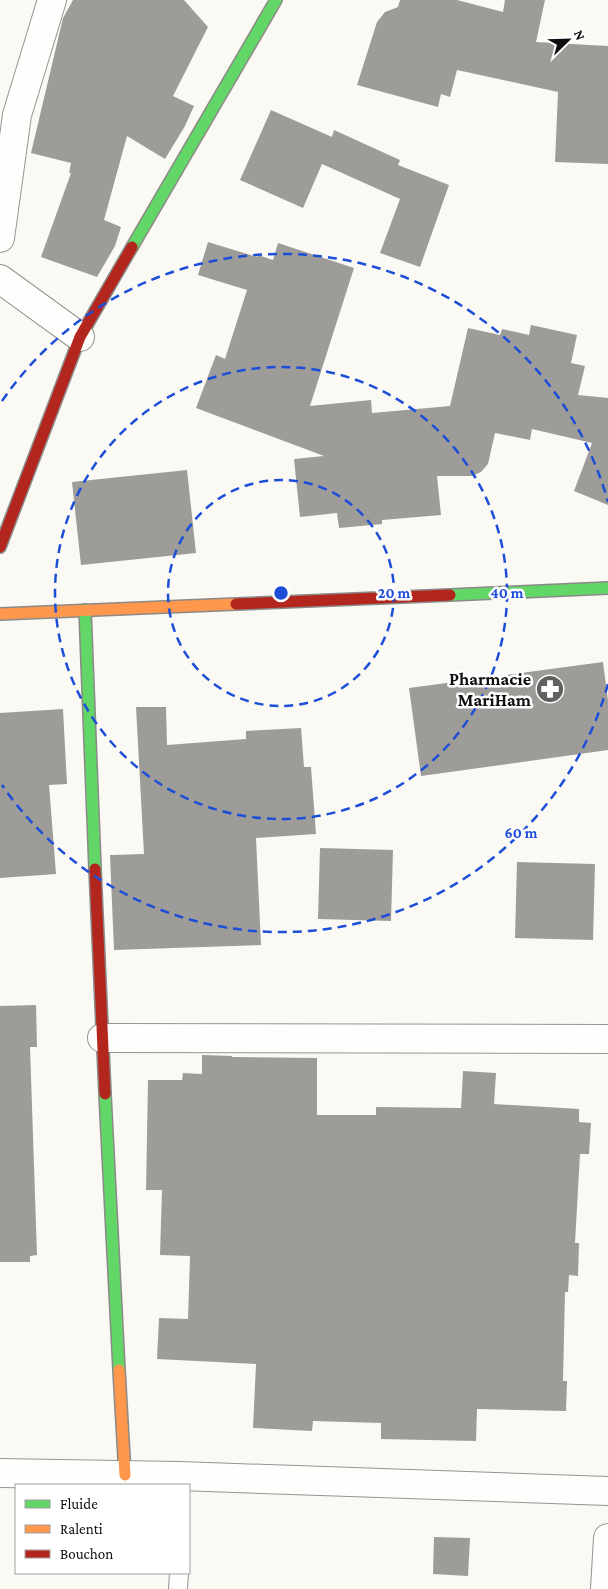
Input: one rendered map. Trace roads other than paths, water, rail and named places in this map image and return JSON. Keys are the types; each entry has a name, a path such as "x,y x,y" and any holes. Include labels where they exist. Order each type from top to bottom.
{"street":[{"path":"0,238 17,116 52,0"},
{"path":"0,546 80,337 276,0"},
{"path":"0,279 80,337"},
{"path":"0,614 608,588"},
{"path":"85,610 102,1038 125,1475"},
{"path":"102,1038 608,1039"},
{"path":"0,1473 125,1475 179,1480 608,1491"},
{"path":"605,1589 608,1538"}],"lane":[{"path":"178,1574 178,1589"}],"place":[{"name":"Pharmacie MariHam","path":"550,689"}]}
